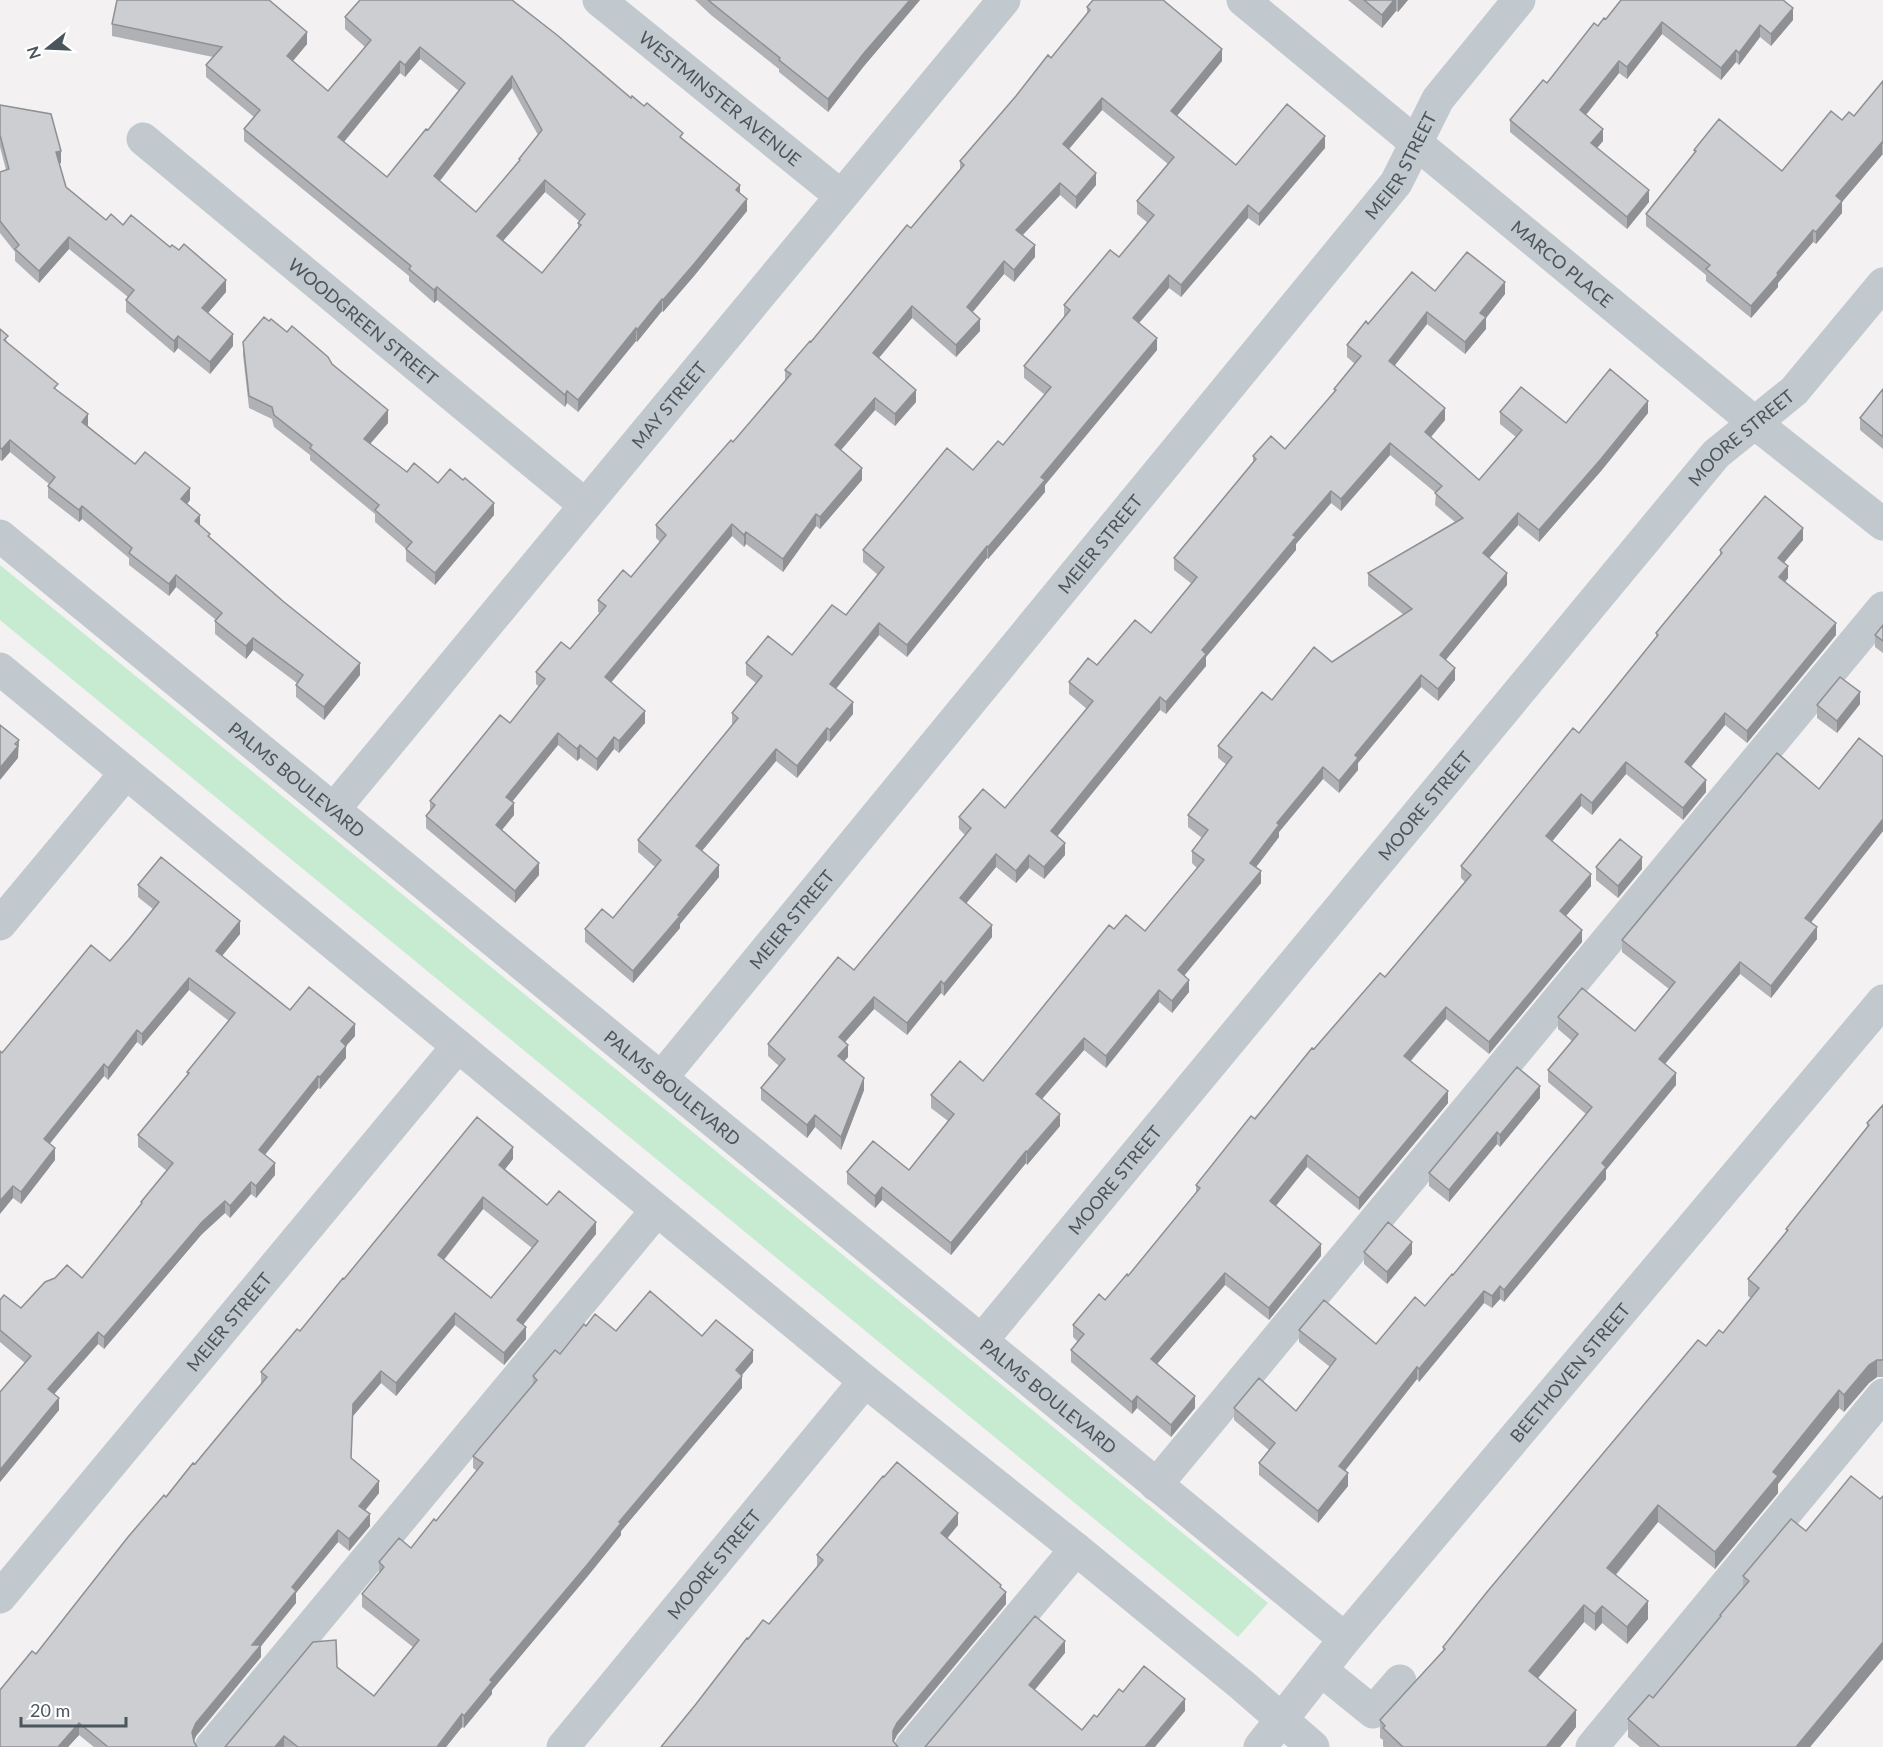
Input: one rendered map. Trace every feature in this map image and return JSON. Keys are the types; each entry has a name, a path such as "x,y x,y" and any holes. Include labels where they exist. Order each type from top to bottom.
{"street":[{"name":"WESTMINSTER AVENUE","path":"599,0 841,196"},
{"name":"MAY STREET","path":"334,809 1004,0"},
{"name":"MARCO PLACE","path":"1243,0 1755,423 1883,524"},
{"name":"MEIER STREET","path":"662,1077 1396,183 1438,99 1519,0"},
{"name":"WOODGREEN STREET","path":"143,139 585,505"},
{"name":"MOORE STREET","path":"982,1340 1716,454 1794,391 1883,284"},
{"name":"PALMS BOULEVARD","path":"0,536 1345,1639"},
{"path":"1156,1485 1883,608"},
{"path":"0,669 865,1381 1076,1550 1313,1747"},
{"path":"0,924 125,774"},
{"name":"BEETHOVEN STREET","path":"1260,1747 1345,1639 1883,1001"},
{"name":"MEIER STREET","path":"0,1597 458,1046"},
{"path":"211,1747 657,1210"},
{"name":"MOORE STREET","path":"563,1747 865,1381"},
{"path":"1592,1747 1883,1395"},
{"path":"911,1747 1076,1550"},
{"path":"1321,1670 1373,1712 1400,1681"}],"green space":[{"path":"0,565 1268,1603 1238,1637 0,620"}],"building":[{"path":"117,0 269,0 307,32 287,56 328,91 371,40 345,17 360,0 512,0 631,98 632,96 644,106 647,103 683,133 680,137 740,185 736,190 747,199 637,330 636,328 578,400 567,391 565,395 437,287 434,290 409,269 411,266 244,129 260,110 206,65 222,47 112,24","holes":["420,47 465,83 387,177 338,137 400,61 405,65","512,76 542,130 520,160 476,212 434,176","545,180 585,214 578,223 581,225 542,273 497,236"]},
{"path":"708,0 910,0 828,99"},
{"path":"1093,0 1163,0 1222,49 1171,111 1236,165 1287,104 1325,136 1259,214 1248,205 1181,285 1169,275 1133,318 1157,338 1041,477 1045,480 987,546 907,645 879,623 830,684 853,702 830,730 827,728 797,766 776,749 696,846 719,865 678,915 680,916 633,971 585,929 602,909 613,918 661,860 638,840 738,718 732,713 762,676 746,663 768,636 792,655 832,605 846,615 884,567 863,550 947,448 973,470 998,441 1003,445 1051,387 1024,366 1070,310 1064,305 1110,250 1119,257 1154,215 1137,201 1174,157 1102,98 1063,144 1096,173 1076,197 1060,183 1016,230 1035,245 1014,270 1004,261 967,307 980,319 956,345 912,306 873,353 916,390 895,414 875,398 835,445 862,468 820,517 816,514 783,559 746,532 744,535 732,524 605,677 645,711 619,741 614,737 597,759 580,745 577,749 558,733 506,797 514,803 496,825 539,863 515,891 426,816 435,805 430,801 500,715 510,723 545,679 536,672 561,642 570,649 606,606 598,600 623,570 631,577 666,535 656,525 731,440 733,442 791,374 785,370 811,342 907,225 911,228 964,165 960,161 1048,55 1051,58 1090,10 1087,7"},
{"path":"1364,0 1394,0 1382,15"},
{"path":"1621,0 1783,0 1793,8 1771,34 1760,25 1739,53 1736,50 1721,68 1662,22 1627,67 1619,61 1580,110 1603,129 1591,143 1649,190 1627,217 1510,120 1543,80 1547,83 1594,23 1598,26"},
{"path":"1883,81 1883,143 1836,196 1842,201 1816,232 1813,230 1751,306 1706,269 1710,265 1646,214 1719,119 1782,171 1831,111 1842,120 1849,112 1854,116"},
{"path":"0,105 51,114 61,151 56,152 66,187 106,220 111,214 123,225 131,215 170,247 172,245 179,250 184,244 226,280 202,308 233,334 210,362 178,336 174,341 126,300 134,290 69,237 39,271 15,249 19,245 0,221 0,172 9,169 0,135"},
{"path":"1467,252 1505,282 1480,313 1486,317 1465,342 1427,312 1389,361 1445,408 1425,432 1479,480 1522,430 1500,412 1521,387 1566,423 1610,369 1648,401 1539,530 1518,513 1483,553 1507,573 1440,655 1455,668 1438,689 1421,675 1355,755 1358,758 1339,781 1323,767 1277,823 1279,825 1250,863 1261,871 1178,970 1189,980 1172,1001 1159,990 1106,1056 1084,1038 1036,1094 1060,1114 1026,1151 951,1243 882,1187 875,1196 847,1172 873,1141 909,1170 954,1114 931,1095 960,1061 983,1081 1109,925 1114,929 1126,915 1145,931 1204,860 1192,851 1208,830 1188,815 1232,757 1218,746 1262,692 1272,700 1314,647 1332,662 1412,609 1368,573 1463,518 1435,493 1442,486 1390,443 1341,499 1331,491 1293,535 1296,537 1202,650 1206,654 1166,702 1160,697 1051,831 1065,843 1044,867 1029,855 1016,871 996,854 960,898 992,925 944,984 941,981 907,1023 874,997 839,1037 848,1045 838,1056 864,1078 841,1137 815,1115 807,1125 761,1088 785,1059 768,1044 838,957 854,970 971,828 959,817 983,789 1005,808 1093,701 1069,682 1088,658 1097,665 1135,620 1151,633 1197,577 1174,558 1256,459 1253,456 1271,436 1285,449 1336,390 1334,389 1361,356 1347,345 1366,321 1368,324 1412,272 1435,291"},
{"path":"264,317 269,321 271,319 287,332 292,326 328,357 332,364 388,410 364,439 407,472 414,463 438,483 450,469 463,480 465,478 494,503 435,573 406,549 412,542 375,510 379,505 310,448 312,445 274,415 272,407 249,396 243,342"},
{"path":"0,329 8,336 4,340 58,384 54,388 88,414 82,422 135,464 145,452 190,488 181,499 200,515 195,521 210,534 208,536 284,602 360,663 324,707 296,685 303,675 253,638 246,646 215,621 222,613 176,575 169,584 129,553 132,548 82,506 79,510 48,486 55,477 10,440 2,449 0,448"},
{"path":"1883,389 1883,437 1860,418"},
{"path":"1765,496 1803,528 1778,558 1788,566 1779,577 1836,623 1747,731 1725,713 1685,762 1706,780 1683,808 1626,762 1592,803 1581,794 1546,836 1591,874 1560,911 1582,930 1489,1042 1446,1007 1404,1056 1448,1091 1359,1198 1307,1155 1270,1201 1321,1244 1269,1308 1225,1273 1151,1359 1195,1396 1171,1425 1137,1396 1132,1402 1071,1350 1084,1334 1073,1325 1099,1294 1105,1300 1127,1274 1128,1276 1200,1188 1196,1185 1251,1116 1255,1119 1312,1048 1314,1049 1380,973 1385,977 1471,875 1461,866 1573,728 1579,733 1658,635 1656,633 1722,553 1720,550"},
{"path":"1883,625 1883,641 1875,635"},
{"path":"1840,677 1860,692 1837,721 1817,705"},
{"path":"0,725 19,740 15,744 18,746 0,768"},
{"path":"1859,738 1883,757 1883,819 1805,918 1817,927 1771,986 1740,962 1659,1059 1676,1073 1602,1163 1606,1167 1504,1290 1500,1286 1492,1296 1484,1291 1419,1369 1417,1367 1339,1466 1348,1473 1318,1511 1259,1463 1275,1443 1234,1408 1259,1378 1296,1411 1336,1359 1299,1330 1324,1300 1376,1344 1415,1297 1425,1306 1592,1107 1548,1070 1578,1034 1558,1017 1582,988 1635,1031 1675,982 1622,940 1777,753 1819,789"},
{"path":"1620,839 1642,857 1618,886 1596,867"},
{"path":"161,857 240,921 216,951 290,1010 309,987 355,1024 341,1041 346,1046 320,1077 318,1076 259,1150 275,1163 256,1186 251,1182 230,1206 225,1201 202,1222 104,1337 98,1332 48,1389 59,1398 0,1470 0,1392 31,1356 0,1330 0,1300 4,1295 21,1308 45,1282 55,1278 67,1265 82,1278 173,1163 138,1135 235,1013 189,978 142,1034 137,1030 108,1068 104,1064 44,1139 55,1148 21,1192 13,1186 0,1201 0,1051 2,1053 91,945 110,961 130,938 159,902 138,885"},
{"path":"1517,1067 1540,1086 1500,1135 1497,1132 1449,1190 1429,1173"},
{"path":"1883,1105 1883,1360 1877,1360 1869,1365 1844,1395 1839,1390 1773,1472 1778,1476 1715,1552 1658,1505 1607,1568 1648,1601 1627,1627 1602,1606 1595,1614 1584,1605 1529,1671 1576,1710 1546,1747 1403,1747 1383,1728 1385,1726 1380,1720 1445,1649 1443,1647 1487,1592 1698,1340 1706,1346 1719,1330 1723,1333 1759,1288 1748,1279"},
{"path":"477,1117 513,1147 499,1165 547,1205 559,1191 596,1222 517,1320 526,1327 504,1353 455,1313 396,1383 381,1371 353,1404 351,1458 379,1481 359,1506 370,1514 349,1539 338,1530 292,1587 296,1591 252,1645 261,1645 196,1723 192,1732 197,1747 108,1747 79,1723 58,1747 0,1747 0,1690 32,1651 36,1654 128,1537 164,1495 166,1497 193,1463 195,1464 267,1377 261,1372 344,1279","holes":["483,1197 538,1241 491,1298 438,1255"]},
{"path":"1388,1222 1412,1242 1387,1272 1364,1252"},
{"path":"650,1291 702,1336 716,1320 753,1350 736,1370 742,1376 619,1522 621,1523 437,1747 298,1747 284,1736 275,1747 225,1747 313,1642 336,1640 337,1667 374,1696 419,1640 362,1594 384,1567 379,1562 399,1538 411,1548 434,1519 436,1521 483,1463 473,1456 537,1380 533,1376 555,1350 560,1354 595,1314 616,1331"},
{"path":"897,1462 958,1513 941,1533 1001,1585 1000,1587 1006,1592 897,1723 893,1731 893,1741 898,1747 661,1747 747,1638 763,1620 769,1624 823,1560 817,1555"},
{"path":"1851,1476 1880,1499 1883,1496 1883,1642 1796,1747 1660,1747 1628,1719 1649,1695 1653,1698 1721,1616 1749,1581 1743,1576 1791,1519 1806,1531"},
{"path":"1035,1616 1065,1641 1029,1685 1082,1730 1094,1715 1097,1717 1119,1689 1123,1692 1144,1666 1185,1699 1145,1747 925,1747"}]}
